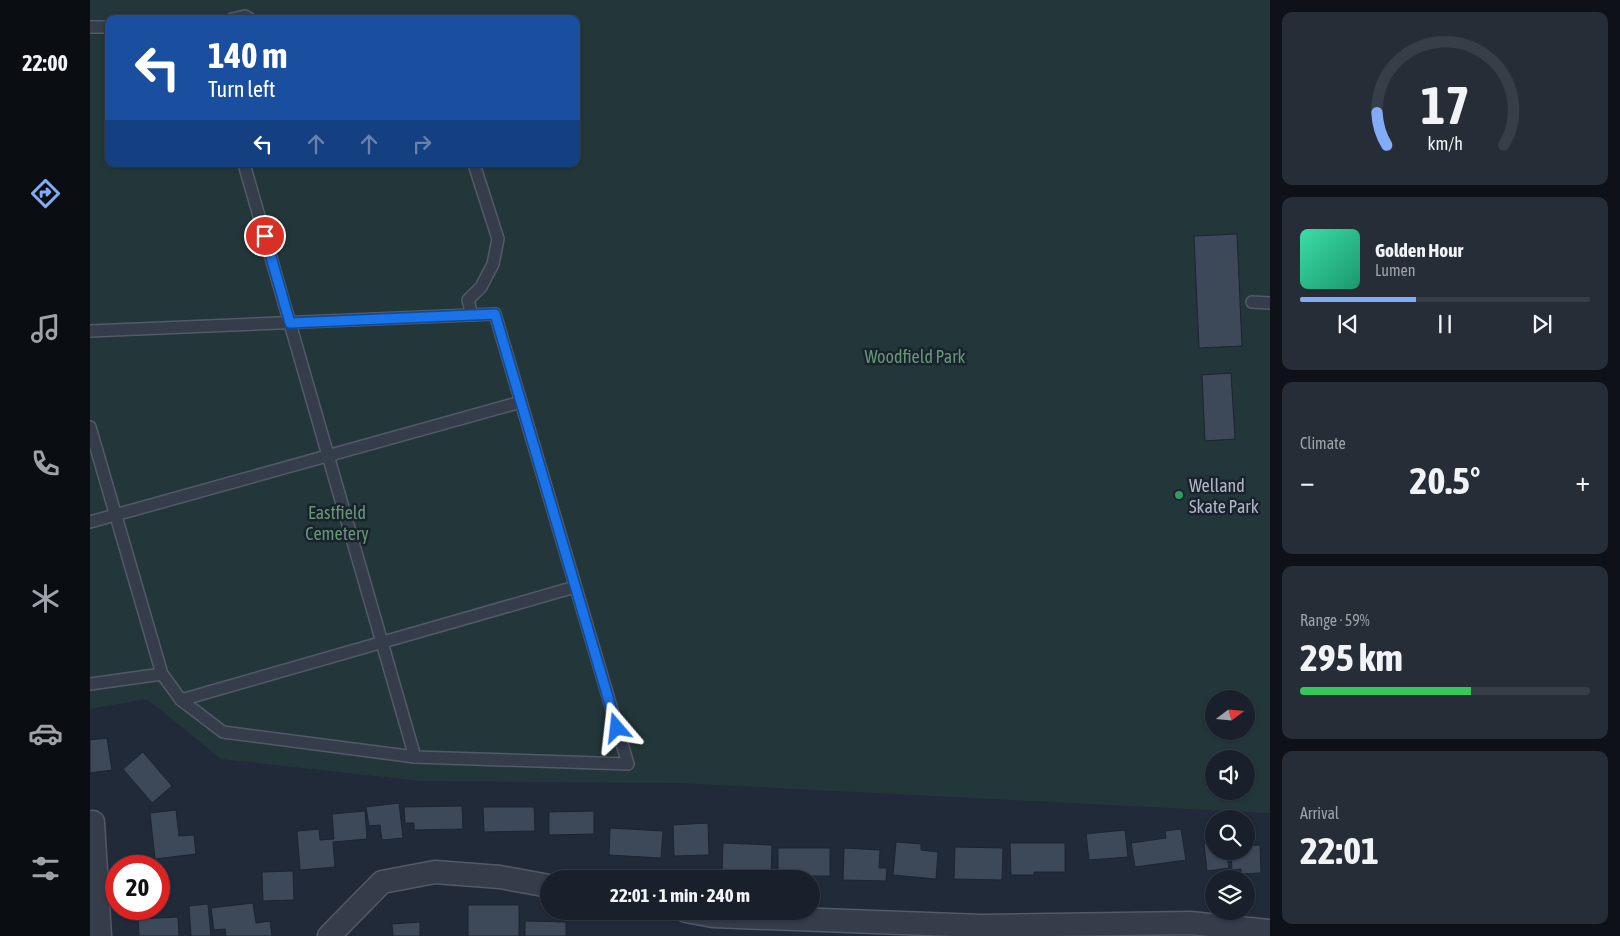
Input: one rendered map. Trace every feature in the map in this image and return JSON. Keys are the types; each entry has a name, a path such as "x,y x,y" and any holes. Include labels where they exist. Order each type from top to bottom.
{"street":[{"path":"93,822 100,936"},
{"path":"329,936 382,882 435,872 500,877 540,884"},
{"path":"713,926 982,931 1190,929 1270,931"}],"lane":[{"path":"90,28 105,27"},
{"path":"245,167 415,757"},
{"path":"472,315 468,300 481,287 493,264 498,239 475,167"},
{"path":"1252,302 1270,303"},
{"path":"90,331 495,314 628,764 415,757 223,732 181,700 162,674 90,427"},
{"path":"90,522 521,402"},
{"path":"181,700 575,587"},
{"path":"90,684 162,674"}],"green space":[{"name":"Woodfield Park","path":"90,0 1270,0 1270,813 1255,812 1255,810 1211,810 678,783 421,781 221,759 147,699 90,709"}],"building":[{"path":"1237,234 1242,346 1199,348 1194,236"},
{"path":"1231,373 1235,439 1205,441 1202,375"},
{"path":"107,738 112,770 90,773 90,740"},
{"path":"143,752 172,786 152,803 123,769"},
{"path":"399,803 403,838 382,840 380,825 369,826 366,807"},
{"path":"462,806 463,829 414,830 414,823 405,823 404,807"},
{"path":"483,807 534,807 535,831 484,832"},
{"path":"176,810 179,836 194,835 196,854 170,857 170,855 155,855 150,813"},
{"path":"365,811 367,839 333,842 335,867 300,870 297,831 319,829 320,840 334,839 332,814"},
{"path":"594,811 594,834 549,835 549,812"},
{"path":"708,823 709,855 674,856 673,825"},
{"path":"610,828 663,831 661,858 609,855"},
{"path":"1181,829 1186,860 1135,867 1131,843 1166,838 1165,831"},
{"path":"1125,830 1128,857 1089,860 1086,834"},
{"path":"896,842 921,844 921,850 938,852 936,879 893,875"},
{"path":"723,843 772,845 771,870 722,870"},
{"path":"1010,843 1065,843 1065,872 1034,872 1034,875 1011,875"},
{"path":"1255,845 1260,845 1261,873 1255,873 1255,870 1232,870 1231,860 1255,860"},
{"path":"955,847 1003,848 1002,880 954,879"},
{"path":"778,848 830,848 830,876 820,876 820,870 778,870"},
{"path":"844,848 880,850 879,868 887,868 886,881 843,880"},
{"path":"1206,860 1228,860 1229,868 1207,870"},
{"path":"293,871 294,900 263,901 262,872"},
{"path":"253,903 256,923 270,921 272,936 226,936 225,929 214,930 211,908"},
{"path":"208,904 211,936 191,936 189,906"},
{"path":"468,905 519,905 519,936 468,936"},
{"path":"170,917 178,917 179,936 139,936 138,920 170,920"},
{"path":"525,921 566,922 566,936 525,936"},
{"path":"420,922 420,936 393,936 392,924"}],"place":[{"name":"Welland Skate Park","path":"1179,495"}],"route":[{"path":"265,236 290,323 495,314 617,728"}],"park label":[{"name":"Eastfield Cemetery","path":"337,522"}]}
